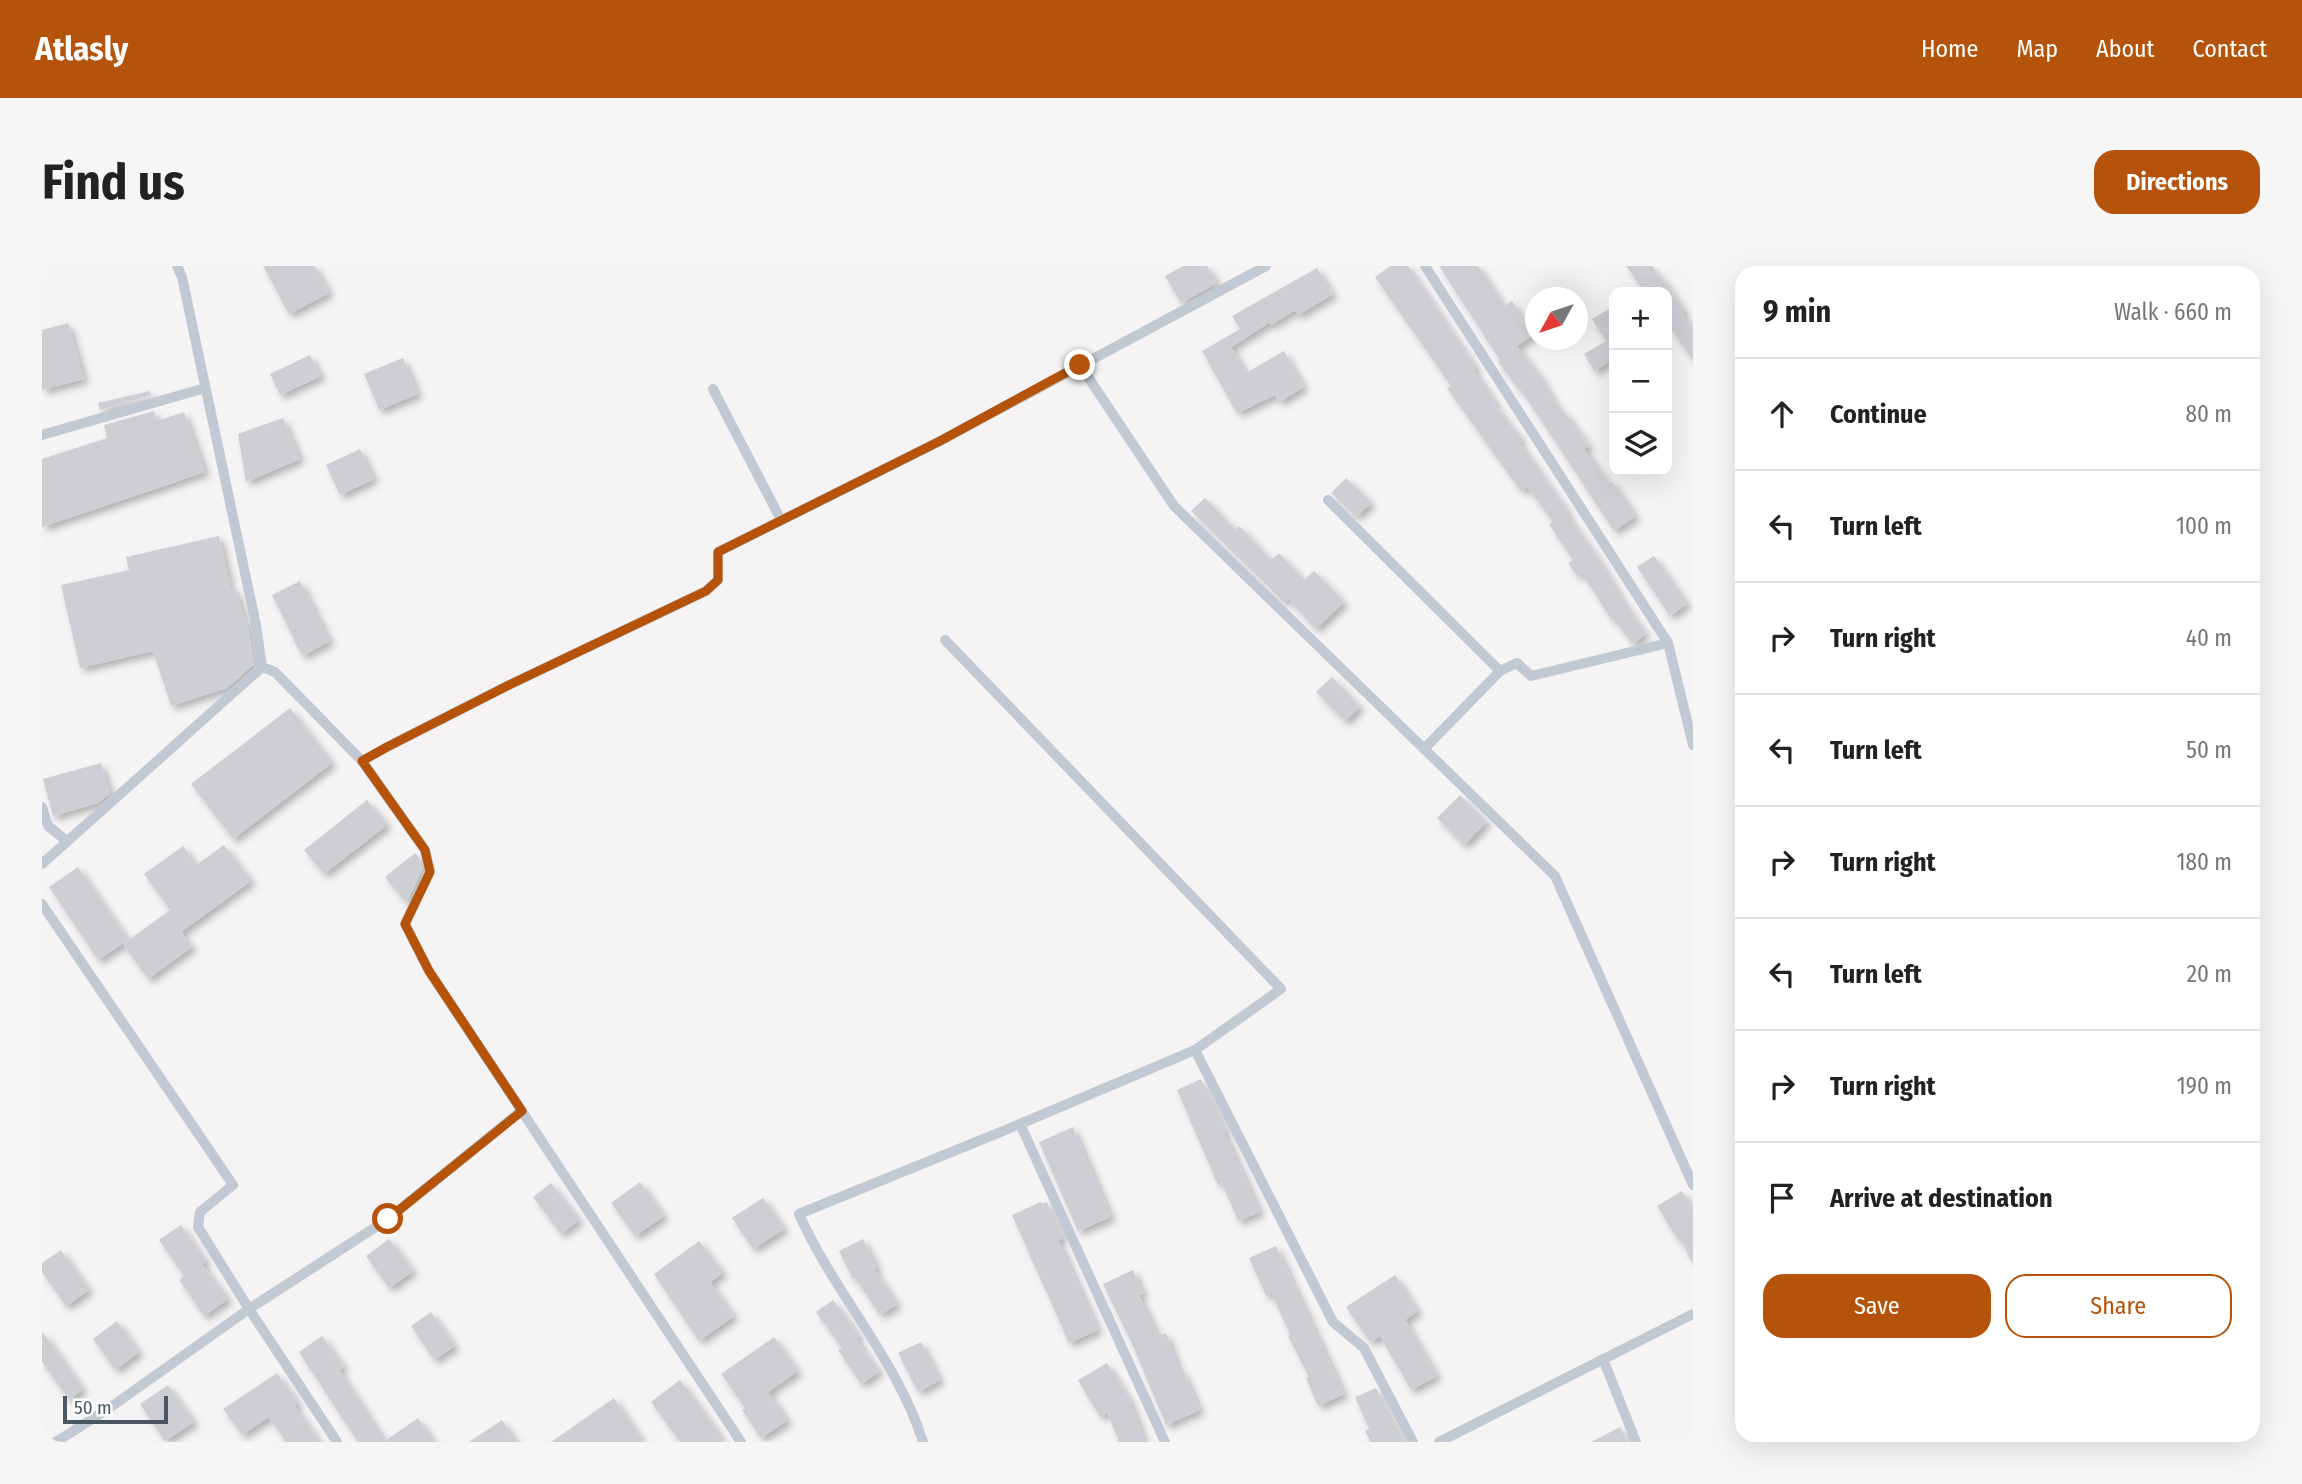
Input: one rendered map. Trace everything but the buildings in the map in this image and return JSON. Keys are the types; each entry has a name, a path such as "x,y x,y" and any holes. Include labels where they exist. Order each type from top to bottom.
{"street":[{"path":"177,266 182,277 253,612 262,667"},
{"path":"362,761 509,685 706,591 718,580 718,552 940,441 1266,266"},
{"path":"1425,266 1668,643 1693,745"},
{"path":"1080,365 1174,506 1555,876 1693,1185"},
{"path":"42,435 205,388"},
{"path":"713,389 781,520"},
{"path":"1328,500 1500,671"},
{"path":"923,1442 901,1391 863,1323 810,1238 799,1214 1195,1050 1281,989 945,640"},
{"path":"1424,749 1500,671 1517,663 1531,676 1668,643"},
{"path":"262,667 275,672 362,761 425,850 430,872 405,924 429,971 741,1442"},
{"path":"42,864 262,667"},
{"path":"42,807 48,826 68,841"},
{"path":"42,905 233,1185 200,1212 198,1227 337,1442"},
{"path":"1195,1050 1333,1322 1364,1348 1413,1442"},
{"path":"56,1442 108,1409 249,1309 388,1219 522,1111"},
{"path":"1020,1124 1165,1442"},
{"path":"1439,1442 1693,1314"},
{"path":"1603,1359 1636,1442"}],"route":[{"path":"388,1219 522,1111 429,971 405,924 430,872 425,850 362,761 509,685 706,591 718,580 718,552 940,441 1080,365"}]}
